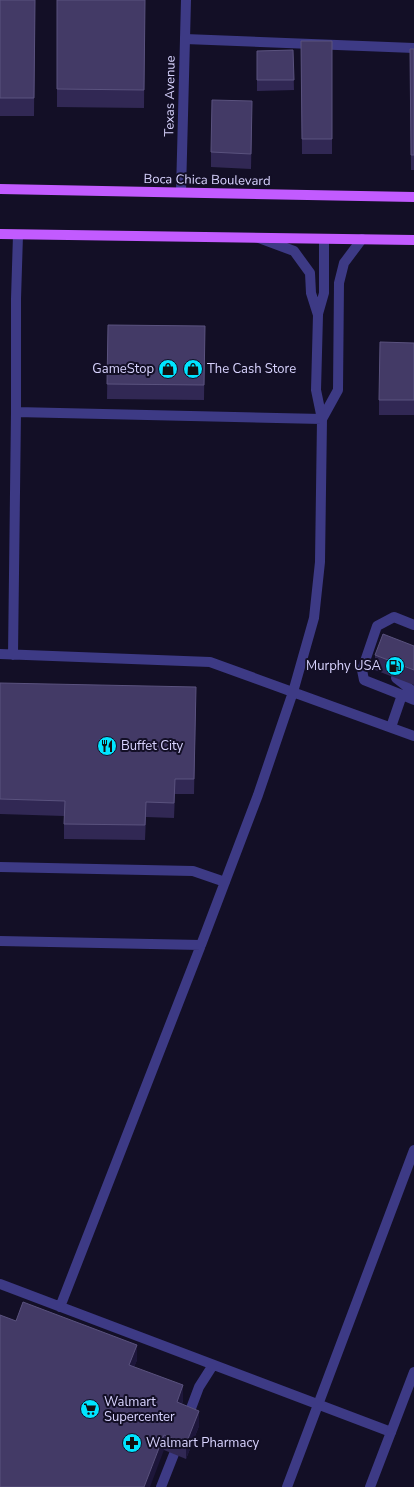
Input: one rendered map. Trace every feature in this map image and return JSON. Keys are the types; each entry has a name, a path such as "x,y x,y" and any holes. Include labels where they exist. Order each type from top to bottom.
{"main road":[{"name":"Boca Chica Boulevard","path":"0,189 414,197"},
{"path":"0,234 414,240"}],"street":[{"name":"Texas Avenue","path":"181,192 186,0"},
{"path":"185,39 414,48"},
{"path":"12,654 18,234"},
{"path":"257,238 294,251 310,273 311,293 318,315"},
{"path":"60,1307 258,795 293,692 314,618 320,562 322,418 316,390 318,315 324,293 324,239"},
{"path":"322,418 338,390 339,283 344,263 362,239"},
{"path":"16,412 322,418"},
{"path":"414,625 394,617 377,626 362,670 364,680 414,700"},
{"path":"0,654 210,662 414,736"},
{"path":"396,678 414,692"},
{"path":"390,727 402,695"},
{"path":"0,867 193,871 225,882"},
{"path":"0,941 201,945"},
{"path":"287,1487 414,1150"},
{"path":"0,1284 391,1432"},
{"path":"186,1421 199,1387 214,1365"},
{"path":"370,1487 414,1372"},
{"path":"161,1487 174,1454"}],"building":[{"path":"0,0 35,0 34,98 0,98"},
{"path":"57,0 145,0 144,90 57,89"},
{"path":"301,41 332,41 332,139 302,139"},
{"path":"410,49 414,49 414,155 411,155"},
{"path":"293,50 294,80 257,80 257,51"},
{"path":"212,100 252,101 251,154 211,152"},
{"path":"108,325 205,326 204,385 107,384"},
{"path":"380,342 414,343 414,400 379,400"},
{"path":"383,634 414,646 414,670 375,655"},
{"path":"0,683 196,687 194,779 175,779 174,803 146,802 145,825 64,824 65,801 0,799"},
{"name":"Walmart Supercenter","path":"23,1302 137,1345 129,1365 183,1385 177,1402 199,1411 186,1444 164,1435 144,1487 0,1487 0,1315 16,1321"}],"place":[{"name":"GameStop","path":"168,369"},
{"name":"The Cash Store","path":"193,369"},
{"name":"Murphy USA","path":"395,666"},
{"name":"Buffet City","path":"107,746"},
{"name":"Walmart Supercenter","path":"90,1409"},
{"name":"Walmart Pharmacy","path":"132,1443"}]}
